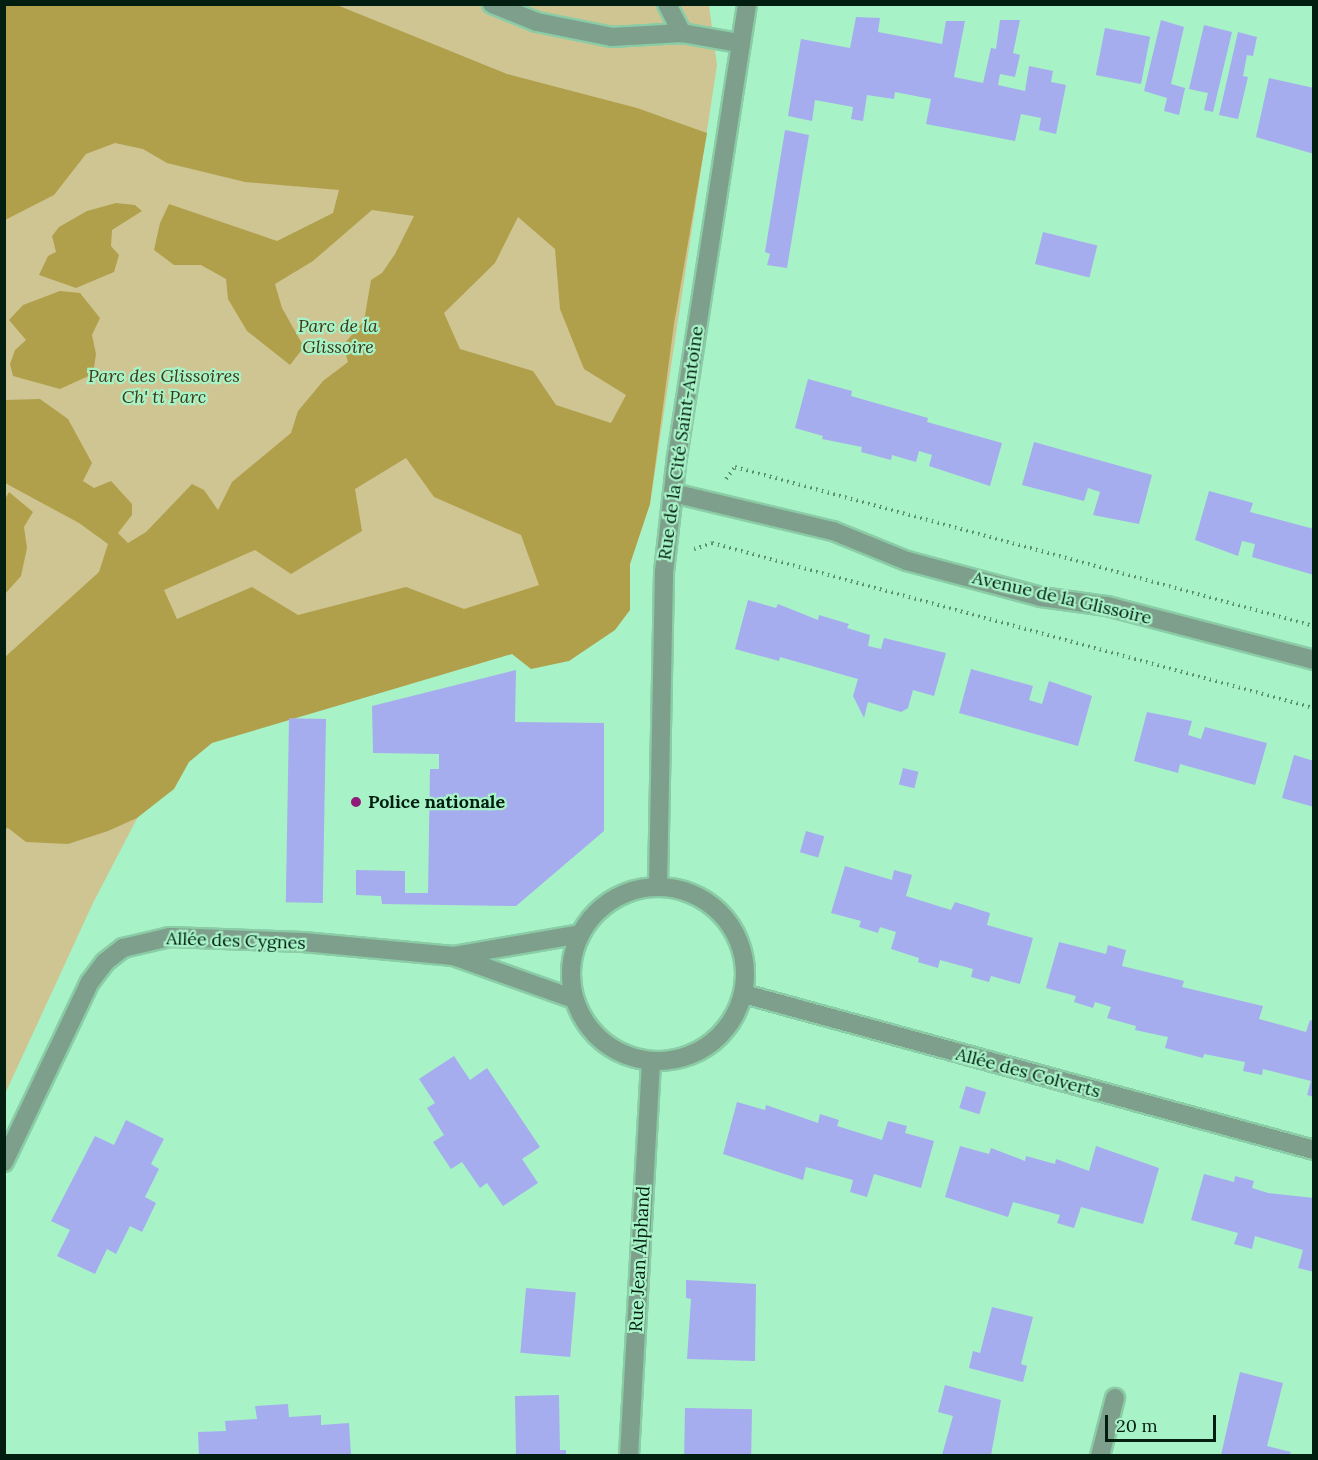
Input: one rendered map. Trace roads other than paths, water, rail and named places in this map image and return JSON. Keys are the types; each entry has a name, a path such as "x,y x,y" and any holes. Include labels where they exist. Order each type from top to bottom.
{"street":[{"path":"492,4 537,22 612,37 681,33 739,43"},
{"path":"667,4 681,33"},
{"name":"Rue de la Cité Saint-Antoine","path":"658,886 664,572 673,493 739,43 747,4"},
{"name":"Avenue de la Glissoire","path":"673,493 833,531 906,561 1041,597 1107,606 1314,660"},
{"path":"658,886 697,895 728,919 744,955 744,994 731,1023 710,1046 682,1058 651,1062 617,1052 591,1030 574,999 571,964 580,934 599,908 627,892 658,886"},
{"name":"Allée des Cygnes","path":"453,956 580,934"},
{"name":"Allée des Cygnes","path":"4,1162 90,982 105,962 123,948 170,937 303,942 453,956 574,999"},
{"name":"Allée des Colverts","path":"744,994 1314,1150"},
{"name":"Rue Jean Alphand","path":"629,1455 651,1062"},
{"path":"1100,1455 1115,1398"}],"place":[{"name":"Police nationale","path":"356,802"}],"park label":[{"name":"Parc de la Glissoire","path":"338,337"},
{"name":"Parc des Glissoires Ch' ti Parc","path":"164,388"}]}
